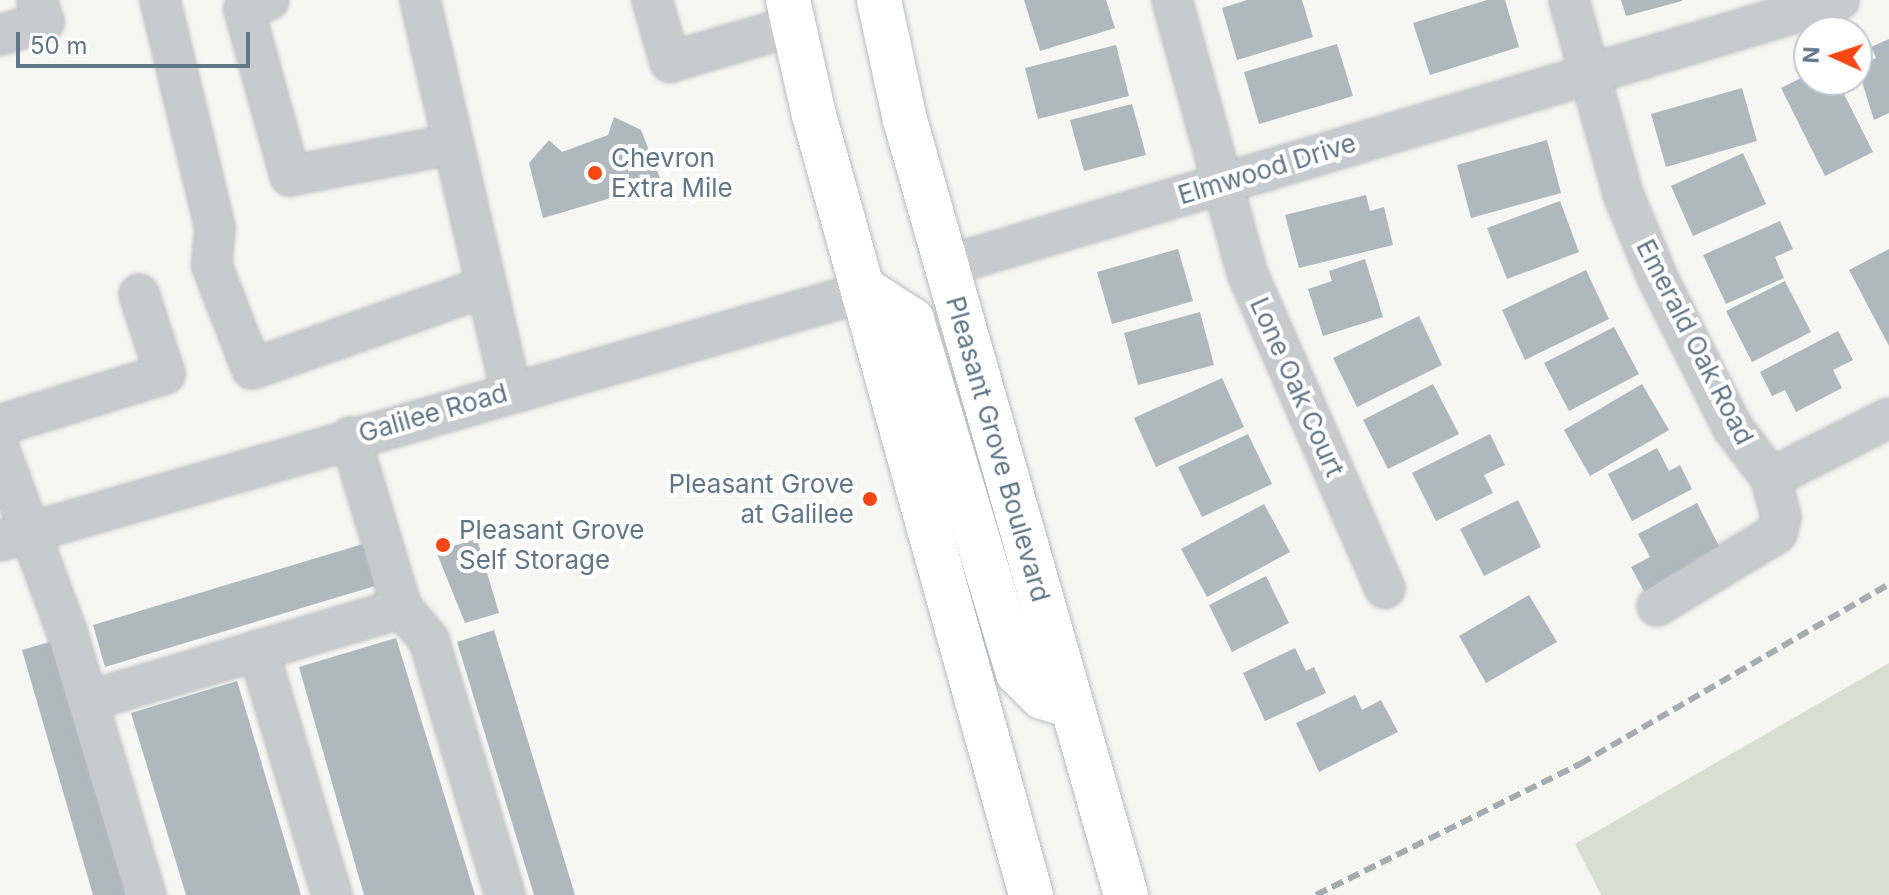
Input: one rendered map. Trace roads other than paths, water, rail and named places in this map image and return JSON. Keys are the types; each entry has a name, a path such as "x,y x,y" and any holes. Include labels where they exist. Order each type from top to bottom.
{"main road":[{"name":"Pleasant Grove Boulevard","path":"879,0 946,266 1126,895"},
{"path":"791,13 1031,895"},
{"path":"867,291 912,320 1018,673 1042,697 1071,706"}],"street":[{"path":"0,35 44,22 37,0"},
{"path":"160,0 215,228 212,266 252,369 485,287"},
{"path":"269,0 244,9 290,176 453,144"},
{"path":"420,0 511,390"},
{"path":"652,0 670,62 791,13"},
{"name":"Lone Oak Court","path":"1172,0 1222,182 1268,328 1385,588"},
{"name":"Emerald Oak Road","path":"1569,0 1623,194 1658,279 1733,428 1771,478"},
{"name":"Elmwood Drive","path":"946,266 1839,0"},
{"name":"Galilee Road","path":"14,537 511,390 867,291"},
{"path":"0,425 165,374 139,294"},
{"path":"1657,606 1777,533 1781,517 1771,478 1889,418"},
{"path":"350,437 402,608 429,640 505,895"},
{"path":"0,451 14,537 88,701 146,895"},
{"path":"88,701 402,608"},
{"path":"258,650 332,895"}],"railway":[{"path":"1316,895 1580,764 1889,584"}],"place":[{"name":"Chevron Extra Mile","path":"595,173"},
{"name":"Pleasant Grove at Galilee","path":"870,499"},
{"name":"Pleasant Grove Self Storage","path":"443,545"}]}
